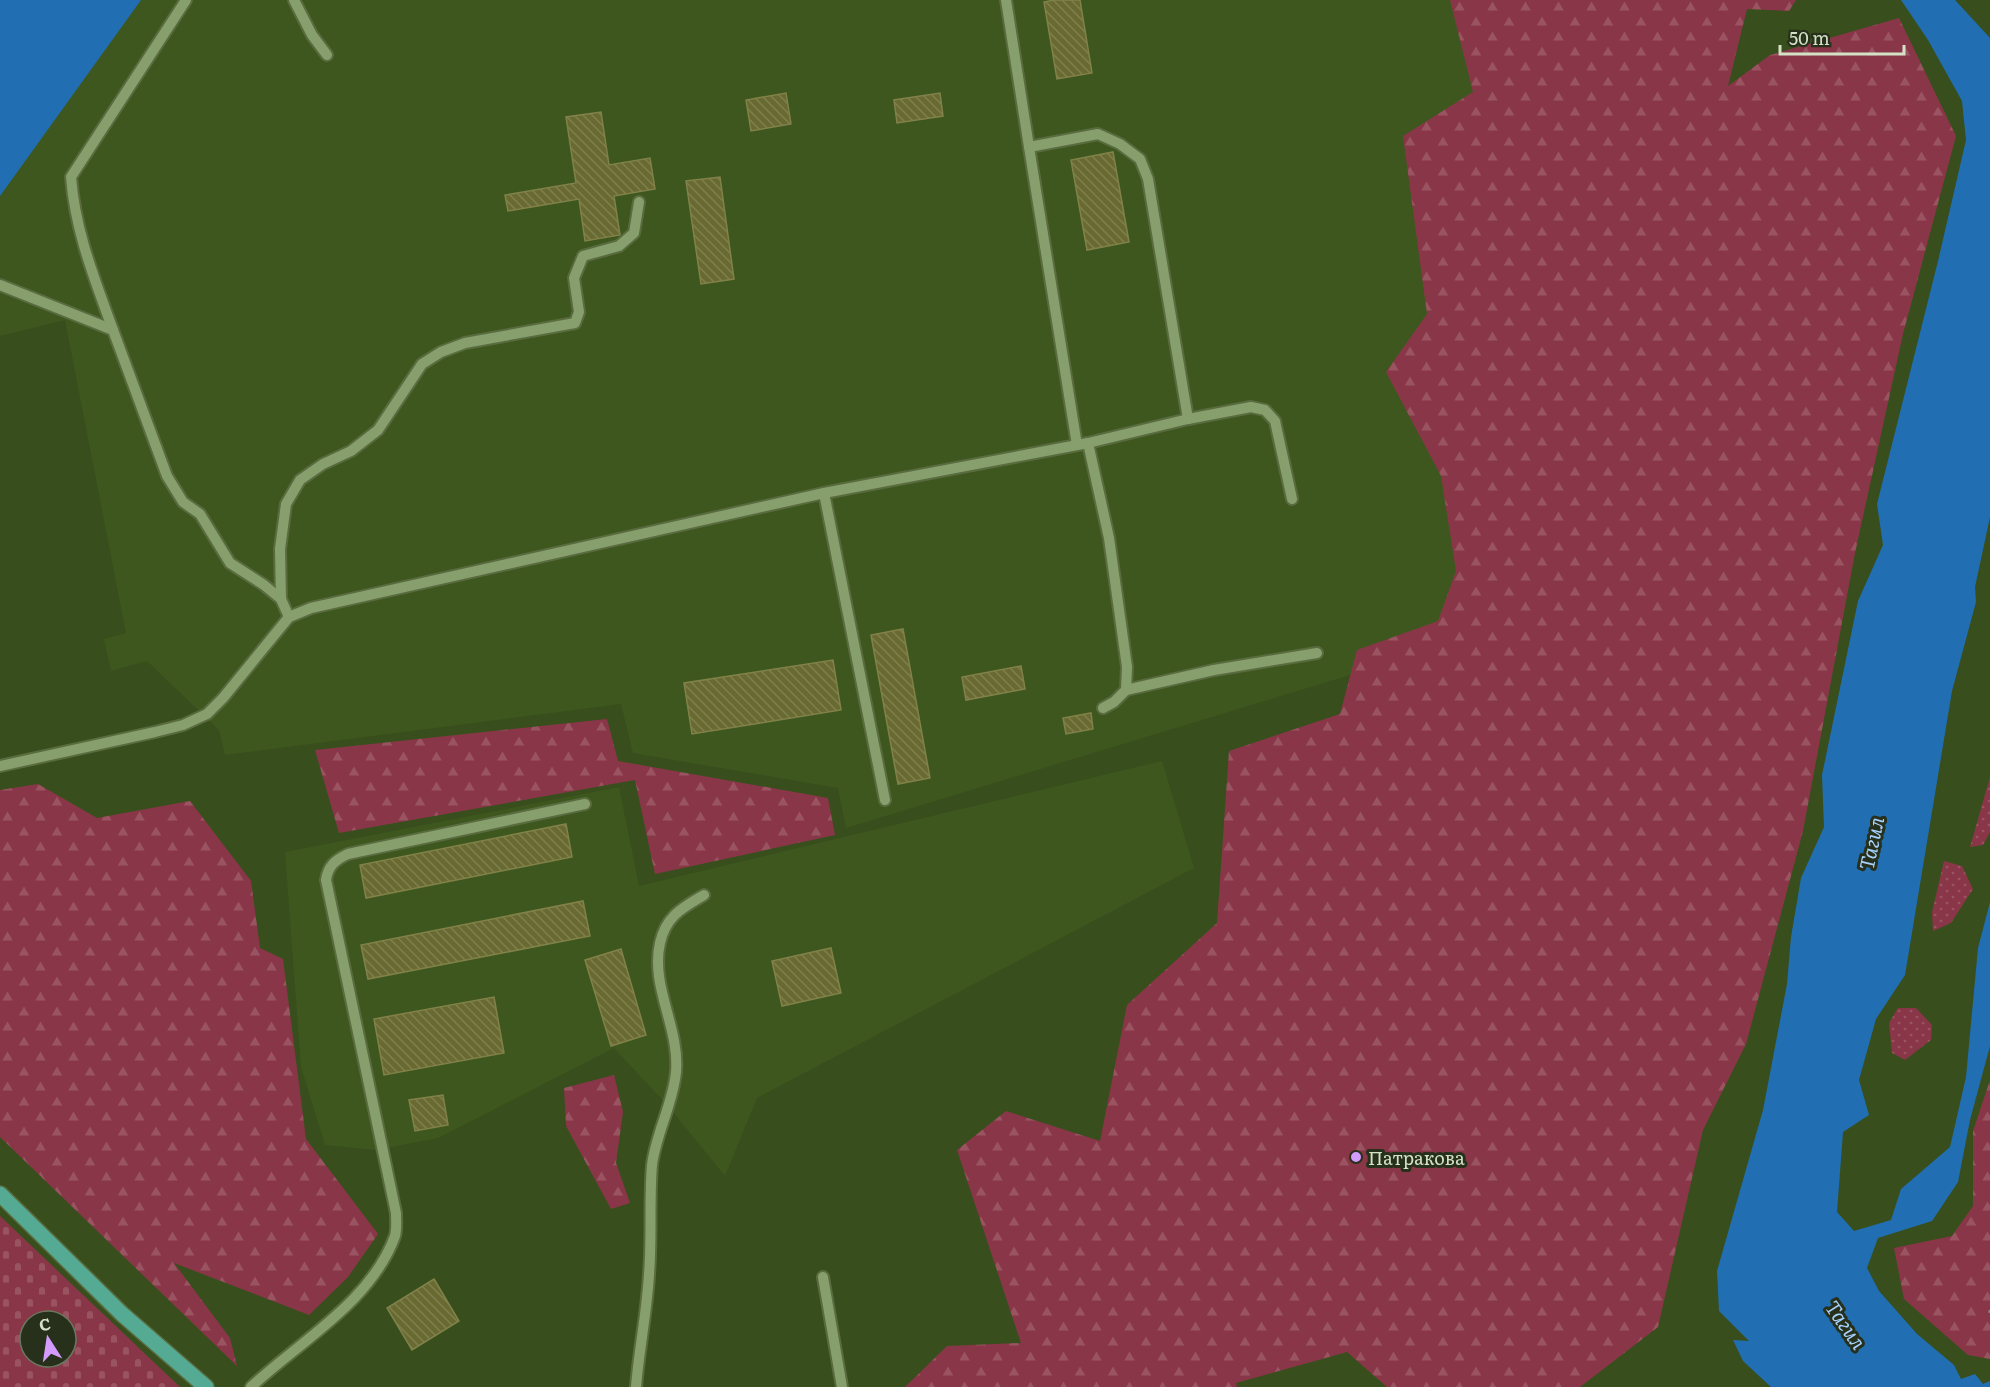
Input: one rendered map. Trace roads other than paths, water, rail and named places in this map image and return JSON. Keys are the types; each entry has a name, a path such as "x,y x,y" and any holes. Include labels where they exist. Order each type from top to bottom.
{"main road":[{"path":"0,1194 122,1314 206,1387"}],"lane":[{"path":"186,0 71,177 73,201 83,247 167,476 183,502 200,514 230,563 281,599"},
{"path":"294,0 312,35 327,55"},
{"path":"1006,0 1029,147 1083,444 1109,538 1126,667 1126,690"},
{"path":"1029,147 1098,134 1120,144 1140,159 1148,179 1188,419"},
{"path":"289,616 281,599 280,549 286,504 300,480 323,464 351,451 378,430 422,364 441,351 465,343 575,323 579,312 574,278 583,256 619,246 634,233 639,202"},
{"path":"0,299 4,287 113,330"},
{"path":"0,766 183,725 207,714 223,698 289,616 311,608 824,493 1083,444 1188,419 1251,407 1265,410 1275,421 1292,499"},
{"path":"824,493 885,800"},
{"path":"1103,708 1114,702 1126,690 1214,670 1317,653"},
{"path":"251,1387 355,1296 375,1274 396,1234 396,1213 326,880 327,870 338,858 348,854 585,804"},
{"path":"636,1387 650,1272 652,1164 676,1073 675,1045 658,972 659,944 666,924 678,910 704,895"},
{"path":"822,1277 842,1387"}],"water":[{"path":"0,0 141,0 0,196"},
{"name":"Тагил","path":"1901,0 1955,0 1990,38 1990,517 1975,587 1976,602 1952,691 1905,975 1876,1019 1859,1080 1869,1115 1843,1132 1837,1212 1854,1231 1891,1220 1901,1189 1950,1147 1966,1077 1978,948 1990,902 1990,1046 1970,1120 1958,1182 1932,1221 1878,1238 1867,1268 1879,1291 1917,1334 1954,1365 1961,1379 1975,1374 1983,1384 1990,1381 1990,1387 1771,1387 1743,1361 1733,1340 1749,1341 1719,1311 1717,1271 1763,1110 1787,984 1791,937 1801,878 1824,827 1822,775 1858,601 1883,545 1877,504 1966,140 1962,101 1928,40"}],"place":[{"name":"Патракова","path":"1356,1157"}]}
